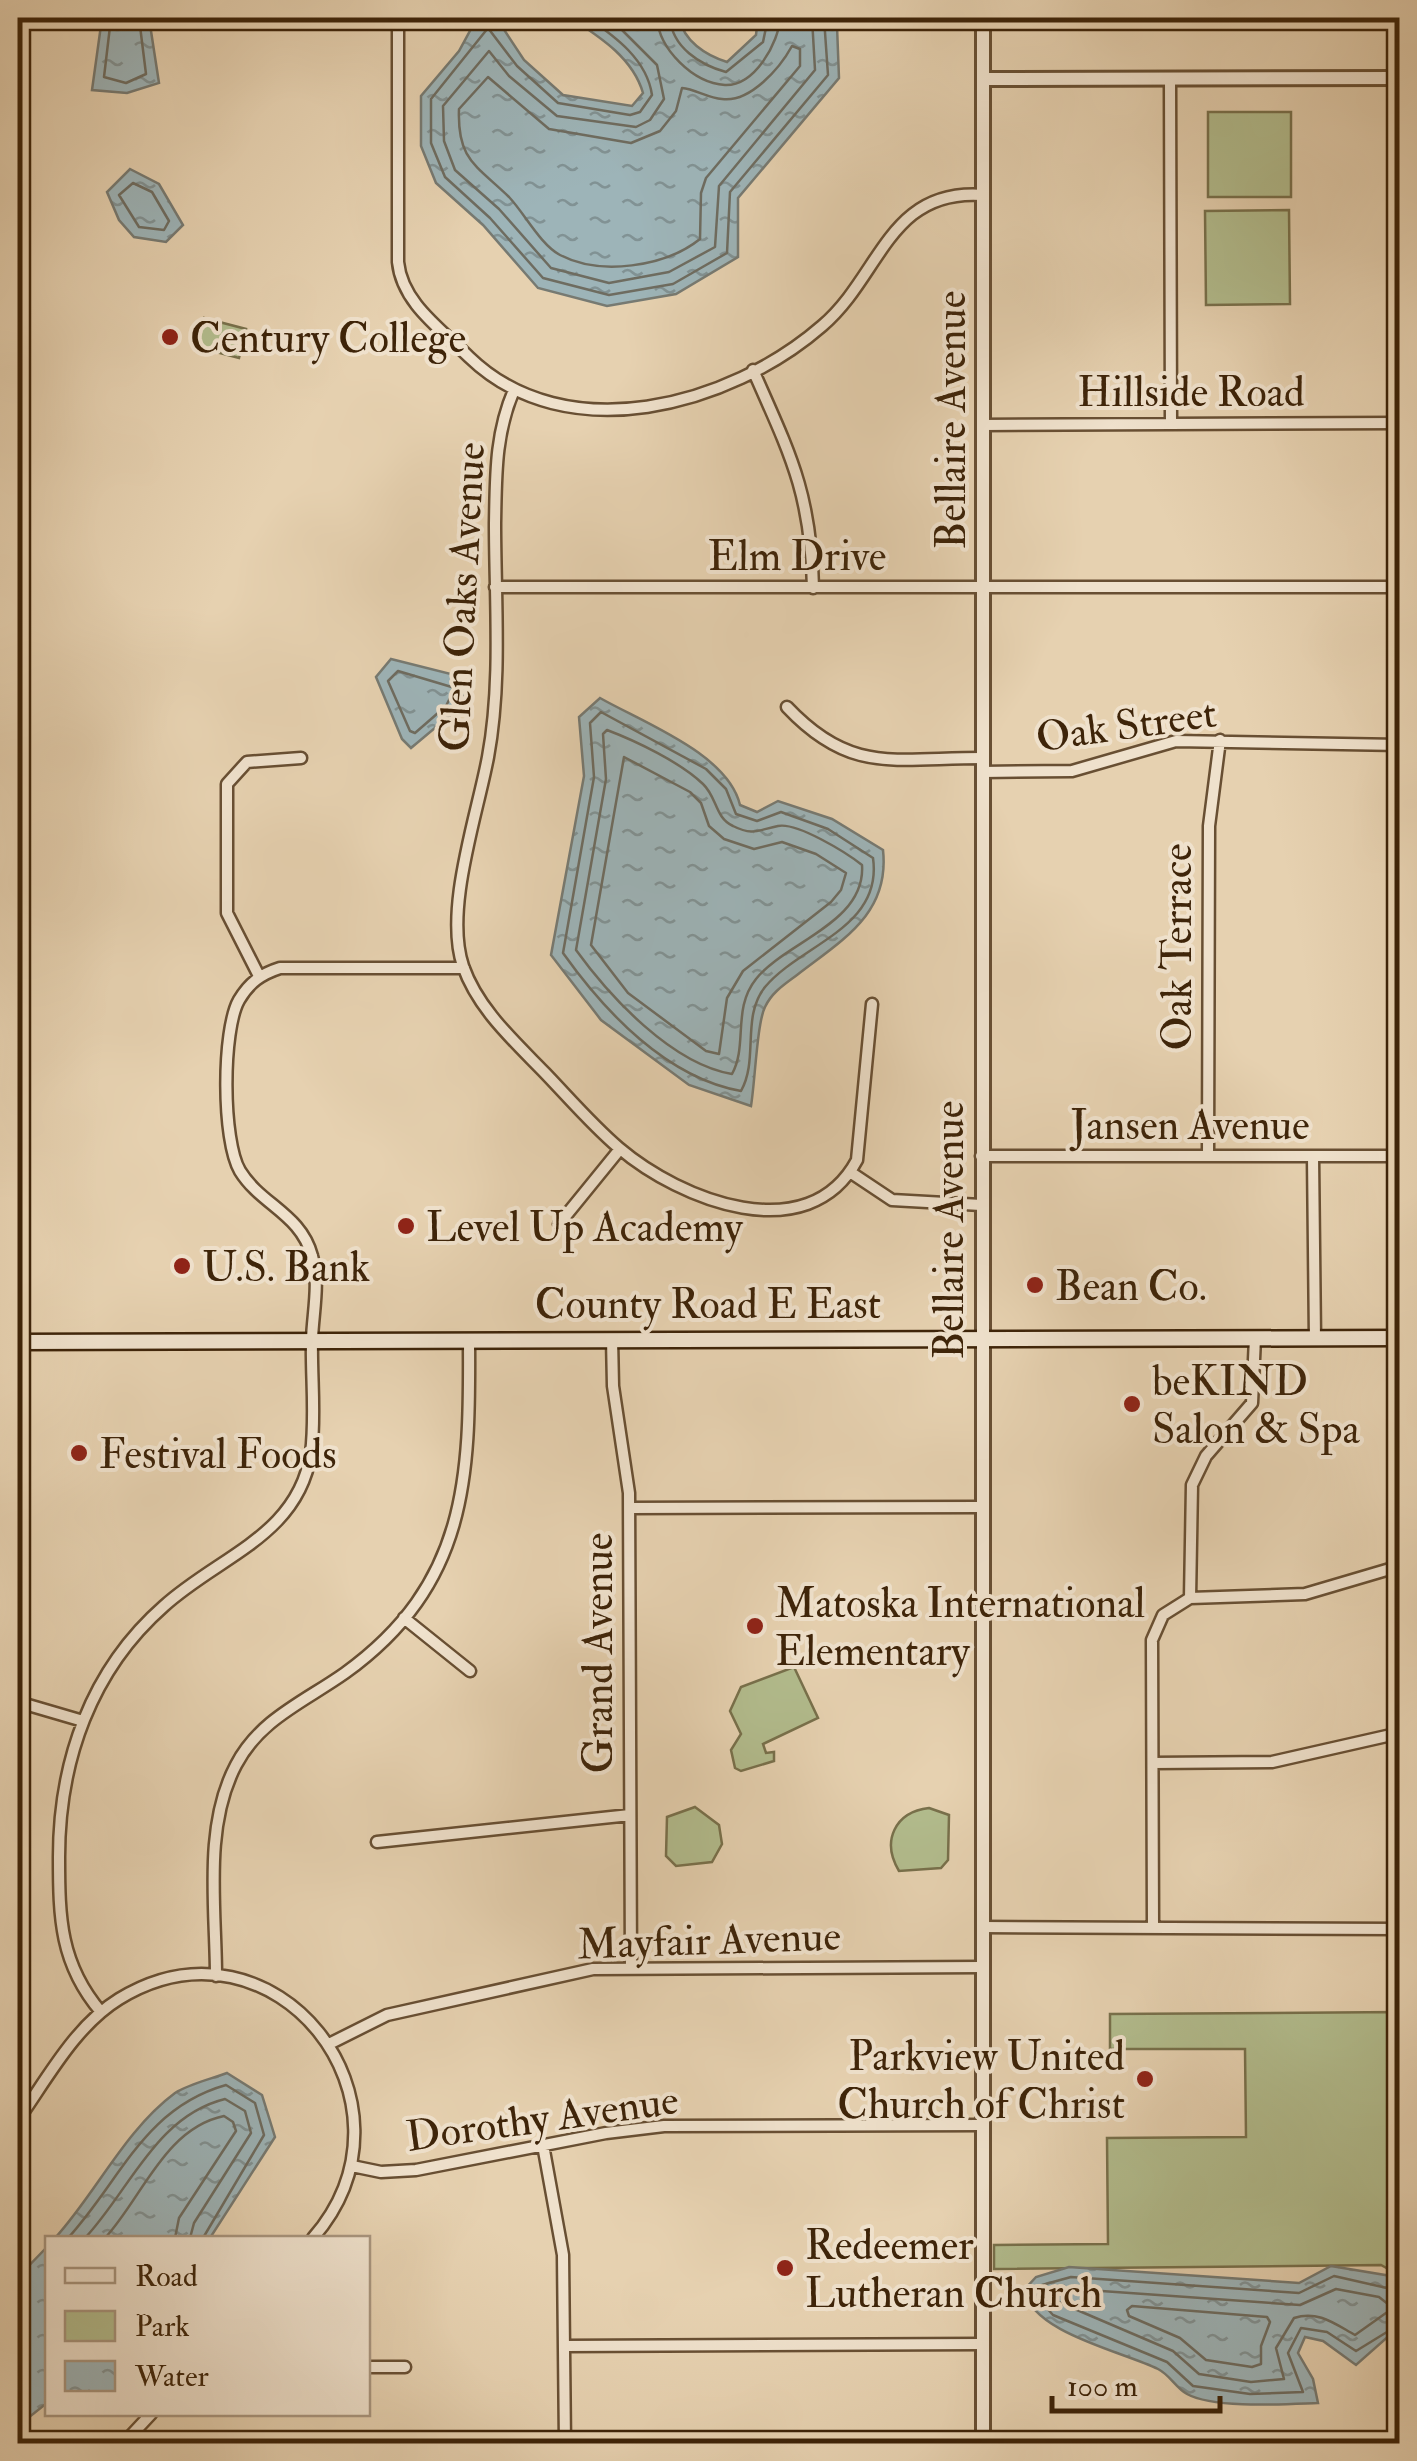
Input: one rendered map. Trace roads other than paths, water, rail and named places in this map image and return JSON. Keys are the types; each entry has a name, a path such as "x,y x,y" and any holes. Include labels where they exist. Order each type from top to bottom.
{"main road":[{"name":"County Road E East","path":"18,1342 1400,1338"}],"street":[{"path":"398,18 399,275 419,308 488,374 514,390 560,404 629,412 673,404 752,370 803,342 842,308 905,218 936,200 982,195"},
{"name":"Bellaire Avenue","path":"983,18 983,2444"},
{"path":"983,79 1400,78"},
{"path":"1170,79 1171,423"},
{"path":"752,370 802,486 812,536 813,588"},
{"name":"Glen Oaks Avenue","path":"514,390 497,450 493,723 458,914 464,968 500,1026 620,1149 700,1194 769,1212 816,1202 850,1172"},
{"name":"Hillside Road","path":"982,424 1400,423"},
{"name":"Elm Drive","path":"495,587 1400,587"},
{"name":"Oak Street","path":"787,708 815,737 854,756 1072,771 1152,745 1220,740 1400,746"},
{"name":"Oak Terrace","path":"1208,1156 1208,826 1220,740"},
{"path":"259,976 227,913 228,784 247,762 300,758"},
{"path":"100,2012 71,1969 58,1912 61,1807 83,1720 116,1660 144,1626 184,1588 267,1534 292,1504 311,1451 316,1272 306,1239 284,1210 250,1184 230,1145 230,1030 239,1000 259,976 292,968 464,968"},
{"path":"872,1004 861,1147 850,1172 892,1200 981,1205"},
{"path":"558,1224 620,1149"},
{"name":"Jansen Avenue","path":"981,1156 1400,1156"},
{"path":"1313,1156 1315,1339"},
{"path":"1190,1598 1192,1485 1206,1456 1252,1403 1255,1338"},
{"name":"Grand Avenue","path":"612,1339 630,1508 630,1968"},
{"path":"216,1976 217,1825 236,1764 278,1716 363,1659 404,1618 441,1560 464,1492 470,1432 469,1340"},
{"path":"630,1508 981,1507"},
{"path":"1152,1926 1152,1640 1163,1616 1190,1598 1304,1594 1400,1566"},
{"path":"404,1618 470,1671"},
{"path":"18,1702 83,1720"},
{"path":"1153,1763 1272,1762 1400,1734"},
{"path":"377,1842 630,1816"},
{"path":"982,1927 1400,1929"},
{"name":"Mayfair Avenue","path":"329,2044 387,2016 565,1974 630,1968 982,1968"},
{"path":"18,2120 100,2012 154,1983 216,1976 251,1984 288,2002 329,2044 354,2103 352,2166 337,2205 314,2236"},
{"name":"Dorothy Avenue","path":"352,2166 398,2172 664,2126 982,2125"},
{"path":"543,2145 563,2255 565,2444"},
{"path":"565,2346 983,2344"},
{"path":"370,2367 405,2368"},
{"path":"124,2444 149,2416"}],"water":[{"path":"102,18 149,18 159,83 127,93 92,90"},
{"path":"477,18 499,22 524,60 563,95 632,106 643,93 623,59 571,18 679,18 697,46 727,62 756,35 758,18 832,18 837,26 839,78 738,198 738,257 676,294 607,306 538,288 483,225 436,183 421,146 421,96 459,51"},
{"path":"130,169 159,184 183,225 166,242 134,237 119,220 107,192"},
{"path":"391,659 459,676 469,688 454,712 411,748 402,739 376,677"},
{"path":"600,698 702,755 732,787 740,805 757,812 778,801 832,819 883,850 879,892 860,923 779,989 765,1007 751,1106 689,1085 601,1020 551,955 584,776 579,717"},
{"path":"227,2073 262,2095 275,2137 211,2236 57,2236 141,2125 175,2093"},
{"path":"45,2249 45,2405 18,2426 18,2277"},
{"path":"1331,2266 1391,2276 1399,2285 1399,2327 1356,2365 1323,2341 1305,2337 1298,2353 1313,2379 1318,2403 1251,2404 1199,2399 1158,2369 1061,2329 1031,2305 1024,2290 1036,2277 1069,2267 1299,2283"}],"place":[{"name":"Century College","path":"170,337"},
{"name":"Level Up Academy","path":"406,1226"},
{"name":"U.S. Bank","path":"182,1266"},
{"name":"Bean Co.","path":"1035,1285"},
{"name":"beKIND Salon & Spa","path":"1132,1404"},
{"name":"Festival Foods","path":"79,1453"},
{"name":"Matoska International Elementary","path":"755,1626"},
{"name":"Parkview United Church of Christ","path":"1145,2079"},
{"name":"Redeemer Lutheran Church","path":"785,2268"}]}
